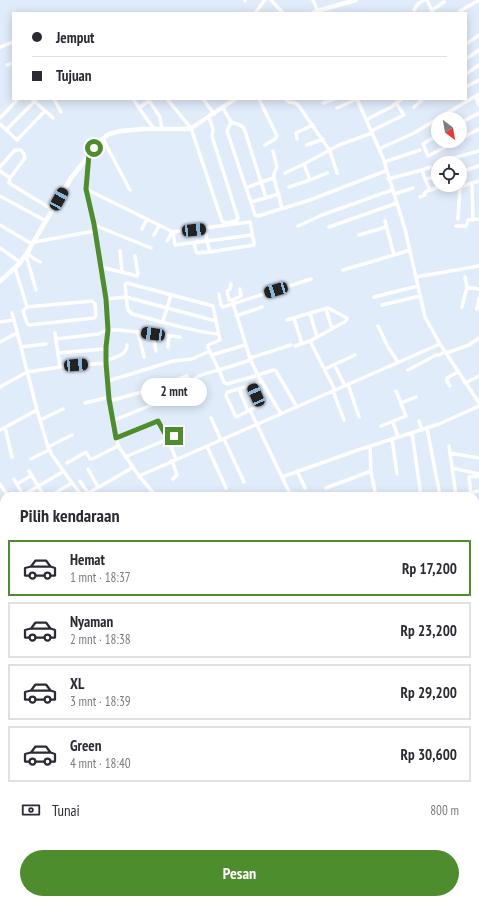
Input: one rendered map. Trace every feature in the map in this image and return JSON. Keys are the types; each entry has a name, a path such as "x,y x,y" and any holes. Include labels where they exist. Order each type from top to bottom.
{"street":[{"path":"256,12 265,0"},
{"path":"271,0 282,12"},
{"path":"313,0 316,12 356,0"},
{"path":"414,10 418,4 424,0"},
{"path":"427,0 433,11 444,2"},
{"path":"460,11 479,0"},
{"path":"467,43 479,35"},
{"path":"0,47 12,42"},
{"path":"467,58 479,50"},
{"path":"7,65 12,63"},
{"path":"467,73 479,64"},
{"path":"467,86 479,80"},
{"path":"452,112 478,95 479,106"},
{"path":"0,118 17,100"},
{"path":"6,130 34,100 53,118"},
{"path":"54,100 60,112"},
{"path":"134,100 154,129"},
{"path":"139,108 148,100 161,119 162,129"},
{"path":"169,100 191,128 222,221 226,223 236,221 238,218 212,136 213,130 209,117"},
{"path":"204,100 214,114"},
{"path":"0,281 15,268 27,254 71,178 103,138 121,130 191,128 234,100"},
{"path":"260,100 277,136 265,145"},
{"path":"287,100 288,102 297,104 313,125 330,151 337,173"},
{"path":"323,103 331,100"},
{"path":"337,108 355,100"},
{"path":"357,100 384,162 397,203 410,250 425,317 445,353 479,403"},
{"path":"366,120 400,100"},
{"path":"414,107 423,100"},
{"path":"285,173 339,145 372,132 404,115 396,103"},
{"path":"223,108 231,122 244,128 266,198"},
{"path":"0,124 17,140 45,111"},
{"path":"467,119 479,113"},
{"path":"231,122 227,131 256,216 310,200 386,171"},
{"path":"379,149 431,124"},
{"path":"297,139 296,133 313,125"},
{"path":"467,135 479,129"},
{"path":"103,138 130,190"},
{"path":"307,145 322,139"},
{"path":"431,139 423,144 428,156 443,148"},
{"path":"0,167 17,149 20,150 26,158 10,178 9,182 52,210"},
{"path":"384,162 420,150"},
{"path":"273,151 277,167 274,178 282,208"},
{"path":"461,156 479,151"},
{"path":"89,154 86,189 94,224 106,299 108,330 106,361 112,421 118,446 132,468 152,492"},
{"path":"304,164 310,180"},
{"path":"467,170 479,166"},
{"path":"388,178 430,167"},
{"path":"420,197 425,195 425,192 430,190 422,170"},
{"path":"0,171 10,178"},
{"path":"289,187 327,173"},
{"path":"246,188 274,178"},
{"path":"425,179 431,178"},
{"path":"458,219 459,188 461,186 479,181"},
{"path":"472,183 473,220"},
{"path":"298,226 322,215 393,192 413,188"},
{"path":"86,189 172,232 249,222 254,243 253,245 197,253 194,243"},
{"path":"251,202 279,194"},
{"path":"0,196 46,221"},
{"path":"329,227 397,203"},
{"path":"142,229 147,219"},
{"path":"456,226 466,226 468,225 468,220 479,219"},
{"path":"385,221 394,255"},
{"path":"94,224 151,248"},
{"path":"0,225 33,243 95,231"},
{"path":"154,235 159,226"},
{"path":"359,236 386,227"},
{"path":"205,228 210,252"},
{"path":"167,241 172,232"},
{"path":"172,232 175,245 252,235"},
{"path":"0,248 20,262"},
{"path":"343,270 410,250"},
{"path":"120,251 122,272"},
{"path":"27,254 40,262"},
{"path":"27,254 36,290"},
{"path":"101,267 136,276 138,275 135,256"},
{"path":"416,277 479,266"},
{"path":"15,268 27,307"},
{"path":"462,307 467,287 466,277"},
{"path":"219,294 222,306 311,280"},
{"path":"218,334 194,330 132,314 128,310 125,284 127,283 213,306 220,341 208,345 226,384 273,370 276,371 297,407"},
{"path":"231,284 230,289 227,291 229,300 232,302 245,346 258,375 281,414"},
{"path":"374,297 418,286"},
{"path":"467,287 479,289"},
{"path":"232,302 241,296 240,290"},
{"path":"163,321 171,295"},
{"path":"382,305 420,296"},
{"path":"106,299 126,297 216,321"},
{"path":"477,309 479,298"},
{"path":"92,301 95,304 96,316 94,318 27,325 23,311 27,307 92,301"},
{"path":"236,316 262,307"},
{"path":"326,309 332,329"},
{"path":"112,421 188,390 194,379 203,374 310,341 346,321 347,319 329,309 326,309 287,320"},
{"path":"12,313 37,410 49,448 79,492"},
{"path":"310,314 317,337"},
{"path":"294,318 302,344"},
{"path":"0,322 14,320"},
{"path":"378,326 388,347 398,362"},
{"path":"56,339 98,334 108,330 180,337"},
{"path":"138,332 144,357"},
{"path":"0,342 17,333"},
{"path":"55,333 60,366"},
{"path":"98,334 108,337"},
{"path":"153,334 156,351"},
{"path":"168,336 168,347"},
{"path":"408,370 436,355 469,345 479,338"},
{"path":"310,341 325,369 344,420"},
{"path":"21,347 46,344"},
{"path":"139,476 440,344"},
{"path":"0,387 28,372 60,366 106,361 124,353 127,345"},
{"path":"212,355 245,346"},
{"path":"58,353 104,349"},
{"path":"108,381 173,361 192,360 210,351"},
{"path":"325,369 355,355"},
{"path":"336,368 346,385 359,417"},
{"path":"450,386 447,378 458,372"},
{"path":"85,403 153,389 187,376 190,384"},
{"path":"465,383 479,376"},
{"path":"150,382 153,389"},
{"path":"252,385 260,405 236,417 226,394 239,389 252,385 262,382"},
{"path":"239,389 288,492"},
{"path":"381,426 406,416 396,391"},
{"path":"401,403 416,397"},
{"path":"282,477 370,446 439,424 479,406"},
{"path":"40,420 63,409"},
{"path":"0,430 37,410"},
{"path":"211,418 244,482"},
{"path":"116,438 159,421 168,439 178,475 172,479"},
{"path":"419,421 422,430"},
{"path":"393,422 398,437"},
{"path":"5,427 12,457"},
{"path":"427,428 439,492"},
{"path":"412,433 420,492"},
{"path":"31,459 72,435"},
{"path":"125,457 174,436"},
{"path":"392,439 397,474"},
{"path":"67,463 86,452 90,459 92,459 118,446"},
{"path":"207,446 226,488"},
{"path":"370,446 371,471 375,492"},
{"path":"449,446 456,492"},
{"path":"450,453 479,458"},
{"path":"92,492 132,468"},
{"path":"452,468 479,475"},
{"path":"88,470 98,487"},
{"path":"29,471 42,492"},
{"path":"27,492 38,486 50,476 64,471"},
{"path":"297,471 305,488"},
{"path":"326,488 371,471"},
{"path":"468,471 471,492"},
{"path":"17,484 32,475"},
{"path":"469,477 479,475"},
{"path":"14,480 21,492"},
{"path":"80,481 88,492"},
{"path":"57,492 72,483"}],"route":[{"path":"94,148 89,154 86,189 94,224 106,299 108,321 106,363 113,429 116,438 158,421 160,422 168,439 174,436"}]}
